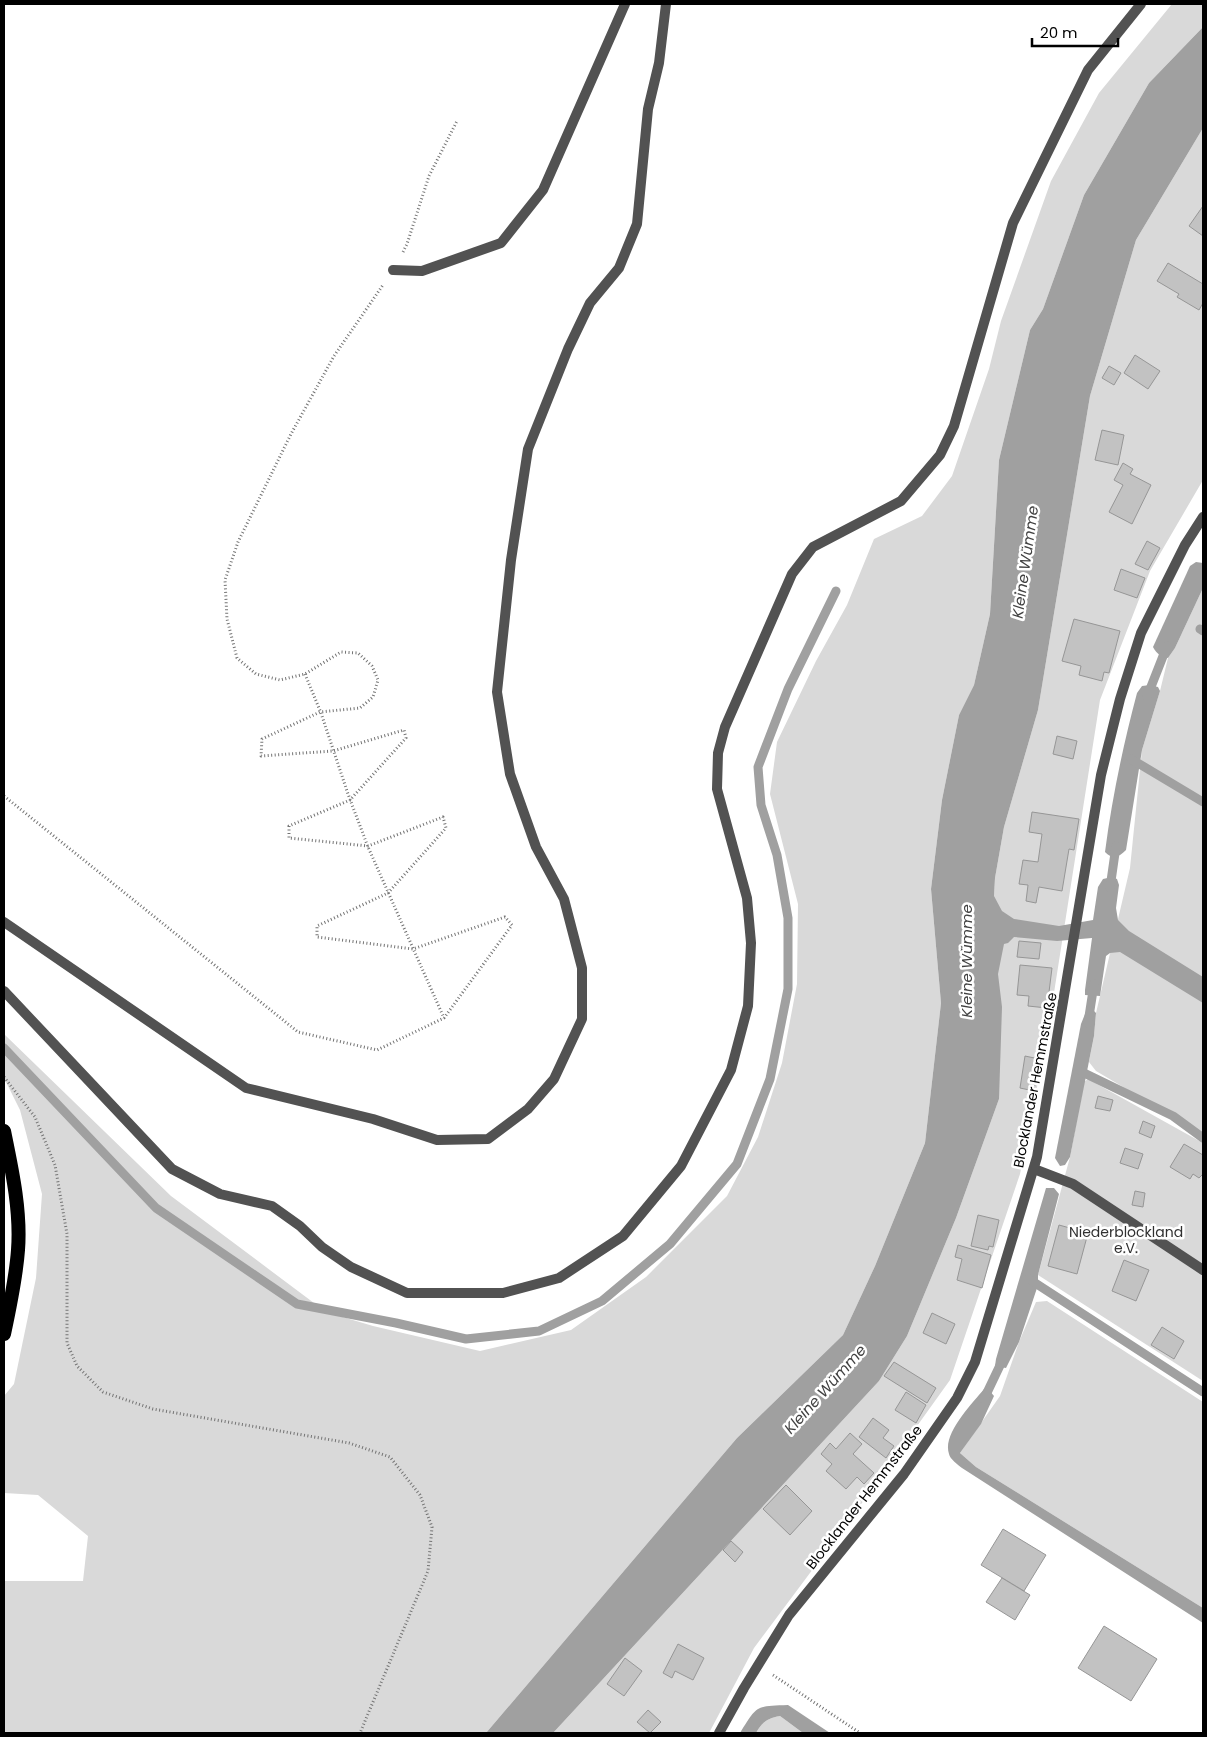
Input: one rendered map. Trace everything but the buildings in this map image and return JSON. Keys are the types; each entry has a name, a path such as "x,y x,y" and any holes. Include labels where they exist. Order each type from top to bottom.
{"highway":[{"path":"4,1131 16,1202 18,1249 12,1297 4,1334"}],"street":[{"path":"393,270 422,271 501,243 543,190 625,4"},
{"path":"4,922 246,1088 373,1119 437,1140 488,1139 528,1110 554,1079 582,1019 582,968 564,900 536,847 510,774 497,692 511,560 528,449 568,349 590,303 619,268 637,224 648,109 659,63 666,4"},
{"path":"4,991 172,1169 220,1194 272,1206 351,1267 407,1293 503,1293 550,1281 559,1278 623,1236 681,1166 730,1070 748,1006 751,943 747,898 717,789 718,753 725,727 792,574 813,547 901,501 940,455 954,426 1013,223 1088,70 1141,4"},
{"name":"Blocklander Hemmstraße","path":"719,1733 789,1616 904,1474 957,1398 975,1362 1038,1157 1102,775 1120,699 1141,633 1185,545 1203,517"},
{"path":"1034,1169 1073,1184 1203,1270"}],"path":[{"path":"4,796 298,1032 377,1050 444,1018 512,924 505,917 413,949 317,937 317,926 388,893 446,828 443,817 368,846 289,838 289,826 350,800 406,738 404,730 333,751 261,756 262,739 320,712 360,708 373,697 378,680 372,666 358,653 341,652 305,674 280,680 256,674 237,658 227,619 225,580 238,542 296,426 334,356 393,270 407,244 429,176 457,121"},
{"path":"305,674 368,846 444,1018"},
{"path":"4,1077 36,1117 55,1165 67,1234 67,1343 77,1366 103,1392 153,1410 350,1443 390,1457 420,1495 432,1526 428,1571 360,1733"},
{"path":"758,1665 860,1733"}],"green space":[{"path":"1172,4 1203,4 1203,27 1149,83 1084,195 1043,309 1030,330 999,460 990,614 974,685 959,715 942,800 931,889 941,1003 925,1143 875,1266 843,1335 737,1438 486,1733 4,1733 4,1581 83,1581 88,1536 38,1495 4,1493 4,1396 14,1384 36,1278 42,1194 20,1110 4,1078 4,1034 171,1196 326,1312 373,1326 480,1351 571,1330 646,1277 727,1196 758,1137 782,1063 797,984 798,904 770,794 777,742 816,661 847,605 874,539 922,516 952,476 989,369 1001,321 1051,181 1099,93"},
{"path":"1203,128 1203,480 1150,571 1100,700 1048,1031 1020,1174 950,1380 854,1514 754,1648 709,1733 553,1733 879,1381 907,1336 956,1218 999,1099 992,931 995,878 1004,827 1038,710 1090,396 1136,240"},
{"path":"1203,588 1203,1134 1096,1071 1089,1062 1096,1013 1130,868 1142,750 1168,658 1175,648"},
{"name":"Niederblockland e.V.","path":"1088,1079 1203,1143 1203,1381 1038,1275 1070,1157 1084,1082"},
{"path":"1047,1301 1203,1402 1203,1608 976,1467 960,1453 1000,1396 1019,1342 1036,1302"},
{"path":"780,1716 803,1733 756,1733 766,1721"}],"water":[{"name":"Kleine Wümme","path":"1203,27 1203,128 1136,240 1090,396 1038,710 1004,827 995,878 994,896 1002,911 1014,919 1059,926 1093,920 1098,887 1103,879 1112,877 1117,879 1119,885 1116,908 1118,920 1129,931 1203,977 1203,1003 1120,952 1110,953 1106,956 1100,996 1085,995 1092,938 1057,941 1014,937 1004,944 998,974 1002,1007 999,1099 956,1218 907,1336 879,1381 553,1733 486,1733 737,1438 843,1335 875,1266 925,1143 941,1003 931,889 942,800 959,715 974,685 990,614 999,460 1030,330 1043,309 1084,195 1149,83"},
{"path":"1196,562 1203,563 1203,588 1175,648 1168,658 1159,654 1153,647 1190,566"},
{"path":"1142,686 1158,687 1160,691 1142,750 1126,850 1113,857 1105,852 1123,752 1137,693"},
{"path":"1093,1010 1096,1013 1094,1036 1070,1157 1065,1165 1060,1166 1055,1158 1081,1024 1085,1014"},
{"path":"1046,1188 1054,1188 1059,1194 1038,1275 1038,1285 1019,1342 1006,1368 995,1366 996,1359"},
{"path":"984,1389 989,1390 994,1396 981,1424 960,1453 976,1467 1203,1608 1203,1623 952,1460 948,1446 954,1429"},
{"path":"788,1705 830,1733 803,1733 780,1716 766,1721 756,1733 740,1733 750,1717 758,1709 769,1706"}],"waterway":[{"path":"4,1048 156,1208 297,1304 466,1339 539,1331 602,1301 670,1244 737,1164 770,1079 788,989 788,918 777,855 761,805 758,767 788,689 836,591"},
{"path":"1147,697 1167,646"},
{"path":"1131,759 1203,802"},
{"path":"1110,888 1116,846"},
{"path":"1088,1023 1094,984"},
{"path":"1082,1072 1173,1116 1203,1138"},
{"path":"1029,1279 1203,1392"},
{"path":"984,1399 1004,1357"}]}
